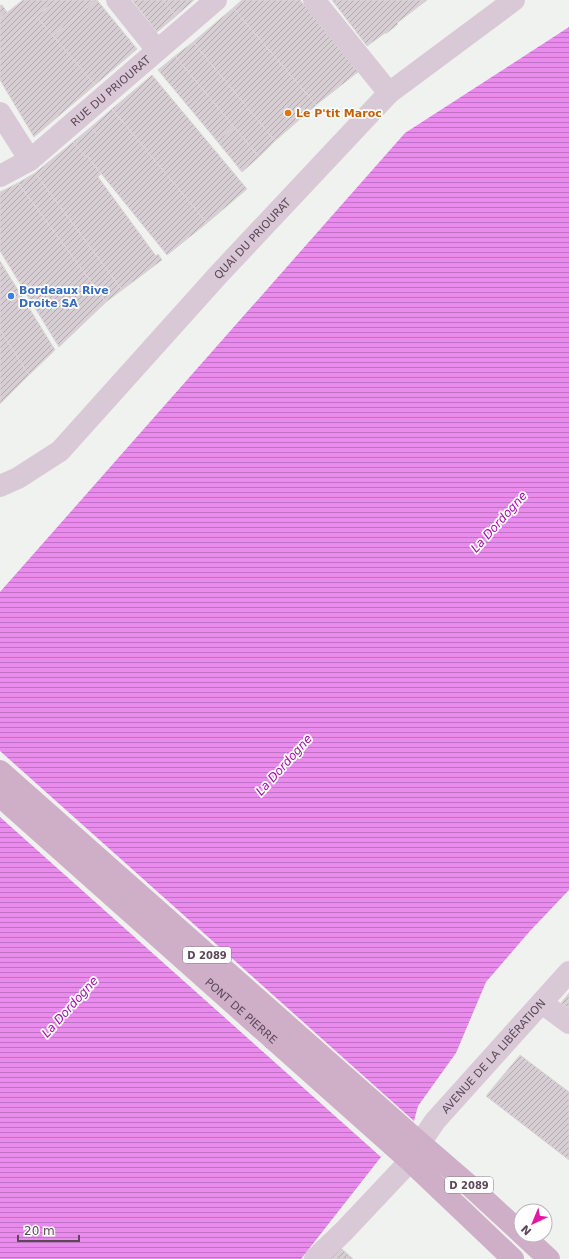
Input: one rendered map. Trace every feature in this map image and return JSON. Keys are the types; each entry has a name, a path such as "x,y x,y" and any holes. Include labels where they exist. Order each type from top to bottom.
{"main road":[{"name":"D 2089","path":"0,771 415,1148 513,1259"},
{"name":"PONT DE PIERRE","path":"0,796 415,1148"},
{"name":"D 2089","path":"415,1148 469,1185 513,1226"},
{"name":"D 2089","path":"532,1243 549,1259"}],"street":[{"path":"117,0 157,50"},
{"name":"RUE DU PRIOURAT","path":"0,176 30,160 216,0"},
{"path":"314,0 389,94"},
{"name":"QUAI DU PRIOURAT","path":"0,486 18,478 60,450 219,274 389,94 514,0"},
{"path":"0,113 30,160"},
{"name":"AVENUE DE LA LIBÉRATION","path":"315,1259 344,1231 415,1148 434,1121 569,972"},
{"path":"542,1003 569,1023"}],"water":[{"name":"La Dordogne","path":"569,27 569,890 530,931 486,982 456,1053 418,1106 414,1121 381,1157 301,1259 0,1259 0,592 405,133"}],"pier":[{"path":"0,751 414,1121 381,1157 0,817"}],"building":[{"path":"23,0 57,0 31,20 0,51 0,18"},
{"path":"57,0 97,0 53,36 36,16"},
{"path":"97,0 137,49 95,85 53,36"},
{"path":"132,0 163,0 176,16 157,32"},
{"path":"163,0 194,0 176,16"},
{"path":"242,0 300,0 358,72 316,105 233,8"},
{"path":"332,0 427,0 397,23 398,24 387,33 367,46"},
{"path":"2,5 7,12 0,18 0,6"},
{"path":"233,8 316,105 275,141 193,42"},
{"path":"36,16 95,85 34,137 0,80 0,51"},
{"path":"193,42 275,141 259,157 175,56"},
{"path":"175,56 234,127 217,141 158,70"},
{"path":"152,75 247,189 207,223 112,109"},
{"path":"112,109 116,114 96,133 91,127"},
{"path":"116,114 207,223 167,255 87,156 86,157 73,142 91,127 96,133"},
{"path":"234,127 259,157 242,172 217,141"},
{"path":"73,142 86,157 87,156 101,174 98,177 156,256 158,254 162,260 122,290 35,173"},
{"path":"35,173 122,290 106,302 18,183"},
{"path":"18,183 106,302 59,347 0,251 0,192"},
{"name":"Bordeaux Rive Droite SA","path":"0,261 55,350 29,375 0,330"},
{"path":"0,330 29,375 0,404"},
{"path":"569,993 569,1009 561,1003"},
{"path":"520,1055 569,1092 569,1160 486,1096"},
{"path":"341,1248 353,1259 329,1259"}],"place":[{"name":"Le P'tit Maroc","path":"288,113"},
{"name":"Bordeaux Rive Droite SA","path":"11,296"}]}
